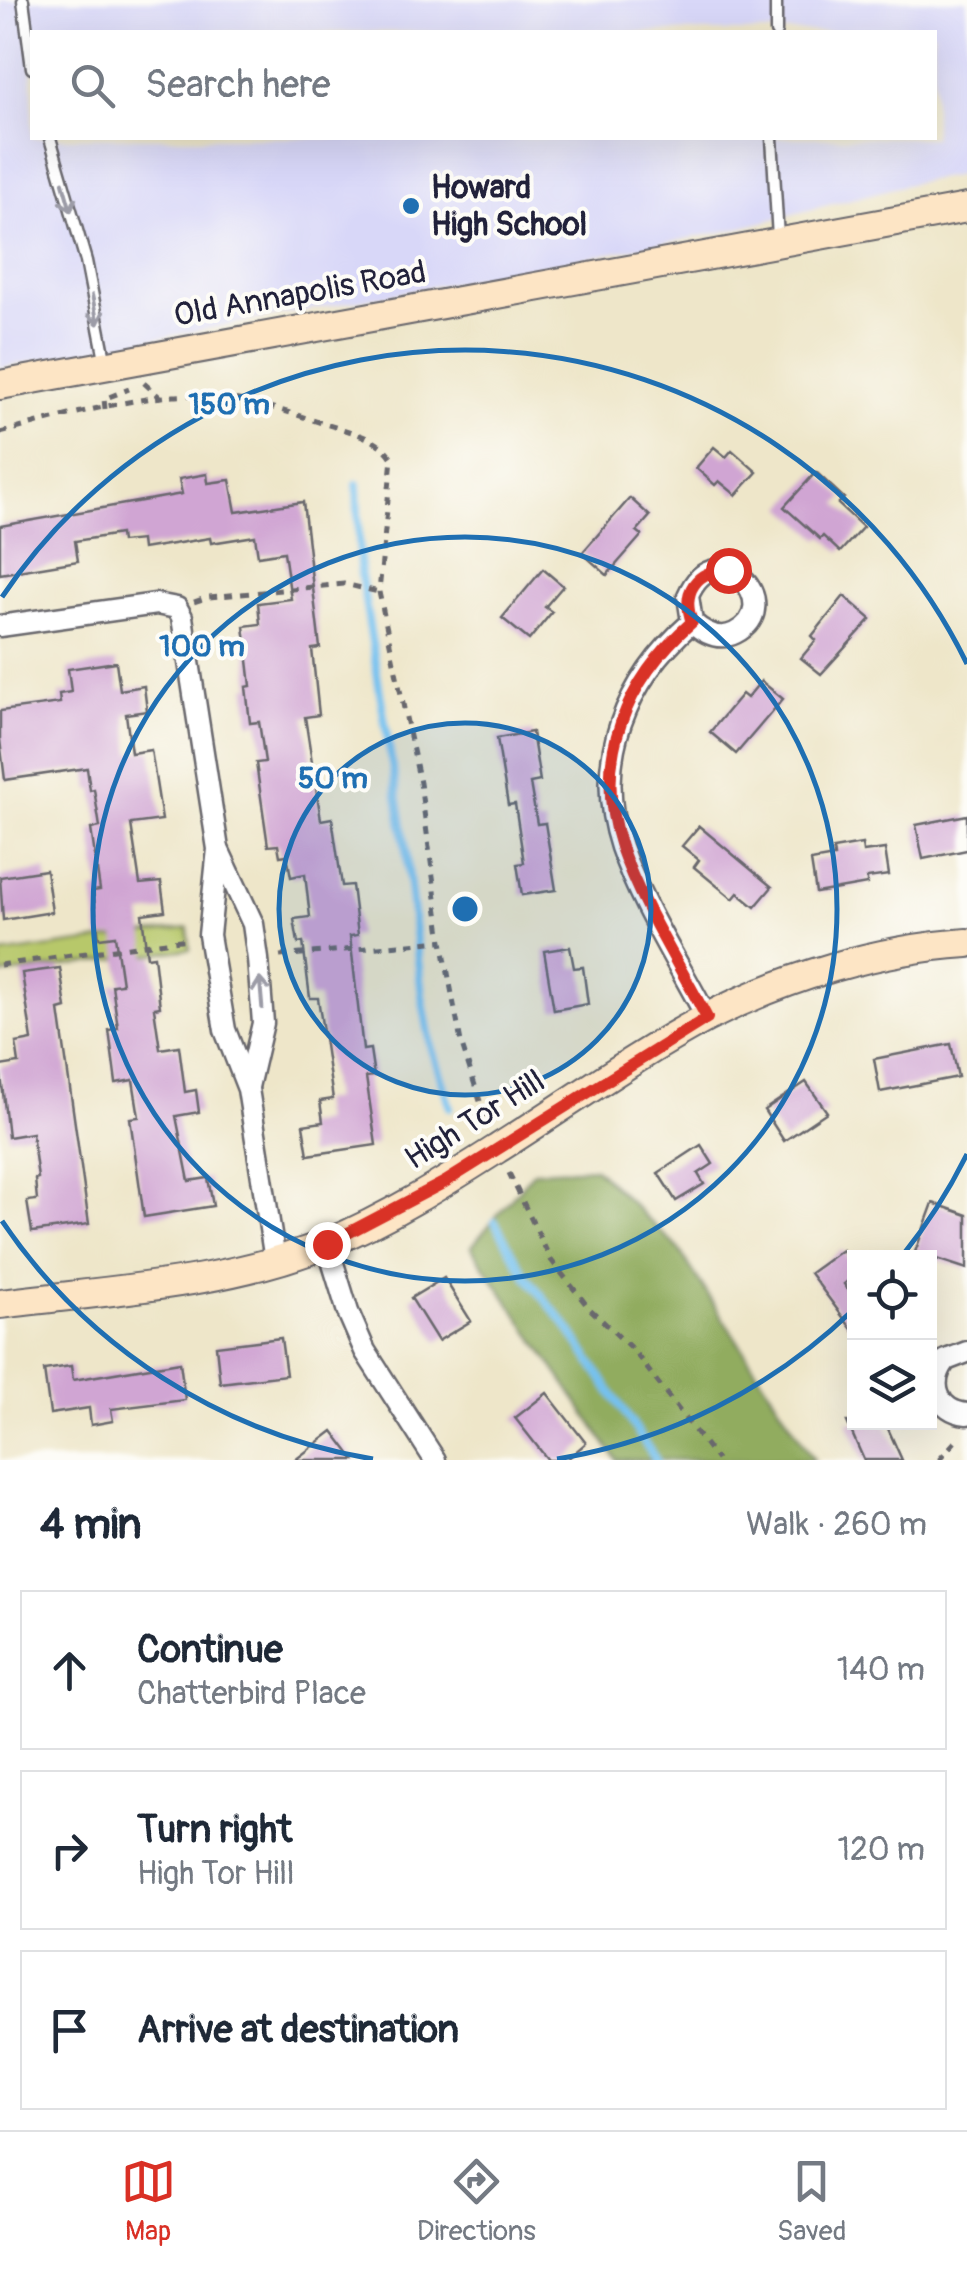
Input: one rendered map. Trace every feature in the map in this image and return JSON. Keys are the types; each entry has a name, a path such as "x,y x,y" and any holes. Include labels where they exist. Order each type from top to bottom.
{"street":[{"name":"Old Annapolis Road","path":"0,385 967,208"},
{"path":"0,626 156,604 177,608 186,629 218,849 209,936 225,1030 248,1089 275,1260"},
{"path":"692,622 644,672 624,712 614,748 612,781 621,846 707,1018"},
{"path":"218,849 252,924 258,959 264,1022 248,1089"},
{"name":"High Tor Hill","path":"0,1304 134,1287 275,1260 327,1244 398,1208 707,1018 785,984 855,962 928,945 967,943"},
{"path":"327,1244 364,1351 435,1460"},
{"path":"967,1352 946,1360 936,1378 936,1389 945,1406 967,1414"}],"lane":[{"path":"24,0 30,55"},
{"path":"776,0 776,30"},
{"path":"51,140 86,261 106,364"},
{"path":"772,140 779,244"}],"path":[{"path":"106,409 104,399 144,384 161,398"},
{"path":"0,433 161,398 208,396 243,401 358,435 387,450 392,458 379,592 420,783 460,1042 485,1118 551,1260 589,1308 633,1350 716,1460"},
{"path":"177,608 209,597 344,584 379,592"},
{"path":"0,966 209,936"},
{"path":"258,959 442,941"},
{"path":"939,1460 958,1437 967,1433"}],"shaded area":[{"name":"Howard High School","path":"0,0 967,0 967,174 917,182 728,231 0,368"}],"green space":[{"path":"188,928 190,949 0,975 0,954"},
{"path":"595,1168 678,1248 814,1460 617,1460 471,1247 534,1171"}],"building":[{"path":"714,447 726,457 732,450 757,472 736,495 719,481 715,485 696,468"},
{"path":"816,472 844,498 838,504 863,527 840,552 784,507"},
{"path":"207,474 208,483 230,480 236,512 303,502 320,648 312,649 319,715 305,717 321,820 332,818 342,886 352,885 358,935 350,936 363,1050 370,1049 374,1076 366,1077 376,1145 308,1155 303,1125 323,1122 320,1101 333,1099 318,998 310,998 303,942 298,943 294,919 310,917 305,874 291,877 287,855 280,856 278,845 268,846 256,763 265,762 259,722 250,723 246,687 251,686 244,626 260,624 258,603 291,599 284,552 258,556 255,536 211,543 210,538 142,549 141,540 121,542 120,534 75,541 78,561 0,574 0,526 182,494 179,479"},
{"path":"630,498 650,516 637,531 642,535 607,575 582,553"},
{"path":"543,569 563,586 545,607 552,612 529,640 502,618"},
{"path":"844,596 871,619 821,674 801,658 816,640 812,636"},
{"path":"116,662 120,690 144,686 147,711 126,714 131,753 151,750 162,820 131,824 140,884 161,882 165,911 142,914 147,957 154,956 160,1007 154,1008 160,1049 179,1046 185,1092 196,1090 199,1112 176,1116 189,1181 208,1178 213,1206 144,1217 130,1118 139,1117 133,1080 116,1083 109,1030 118,1028 112,985 122,984 115,936 99,938 93,891 100,890 91,829 100,827 94,789 90,790 87,768 5,780 0,740 0,711 60,703 59,694 71,692 68,669"},
{"path":"761,681 783,699 736,754 710,732 742,694 747,698"},
{"path":"532,732 540,781 530,783 537,824 545,823 556,890 522,895 517,864 524,863 515,804 508,805 497,738"},
{"path":"967,815 967,850 923,859 916,825"},
{"path":"699,826 772,887 755,907 738,893 733,899 694,867 699,860 682,846"},
{"path":"862,844 863,852 885,849 889,875 867,878 867,884 816,893 811,861 834,857 833,849"},
{"path":"46,870 52,912 3,920 0,877"},
{"path":"570,947 574,968 583,967 588,1004 554,1010 544,951"},
{"path":"60,968 66,1008 59,1010 89,1224 32,1232 27,1201 37,1200 38,1178 32,1133 8,1137 0,1066 19,1063 16,1043 32,1040 22,973"},
{"path":"951,1044 958,1077 880,1092 874,1059"},
{"path":"806,1082 827,1112 784,1141 764,1110"},
{"path":"701,1145 713,1164 698,1174 704,1184 676,1201 658,1173"},
{"path":"933,1203 967,1215 967,1269 937,1259 937,1250 916,1250"},
{"path":"842,1250 847,1257 847,1323 810,1273"},
{"path":"444,1278 471,1321 438,1341 411,1298"},
{"path":"281,1338 286,1375 220,1383 216,1346"},
{"path":"180,1362 185,1400 111,1409 113,1421 91,1425 89,1408 50,1414 44,1370 71,1366 73,1380"},
{"path":"547,1393 586,1443 566,1460 548,1460 515,1418"},
{"path":"851,1430 889,1430 902,1460 864,1460"},
{"path":"333,1431 355,1460 295,1460"}],"waterway":[{"path":"357,484 360,570 406,850 422,996 431,1046 450,1107"},
{"path":"495,1222 526,1276 569,1329 656,1460"}],"place":[{"name":"Howard High School","path":"411,206"}],"route":[{"path":"327,1244 445,1182 707,1018 621,846 612,781 614,748 624,712 644,672 692,622 688,596 693,584 714,570 728,570"}]}
